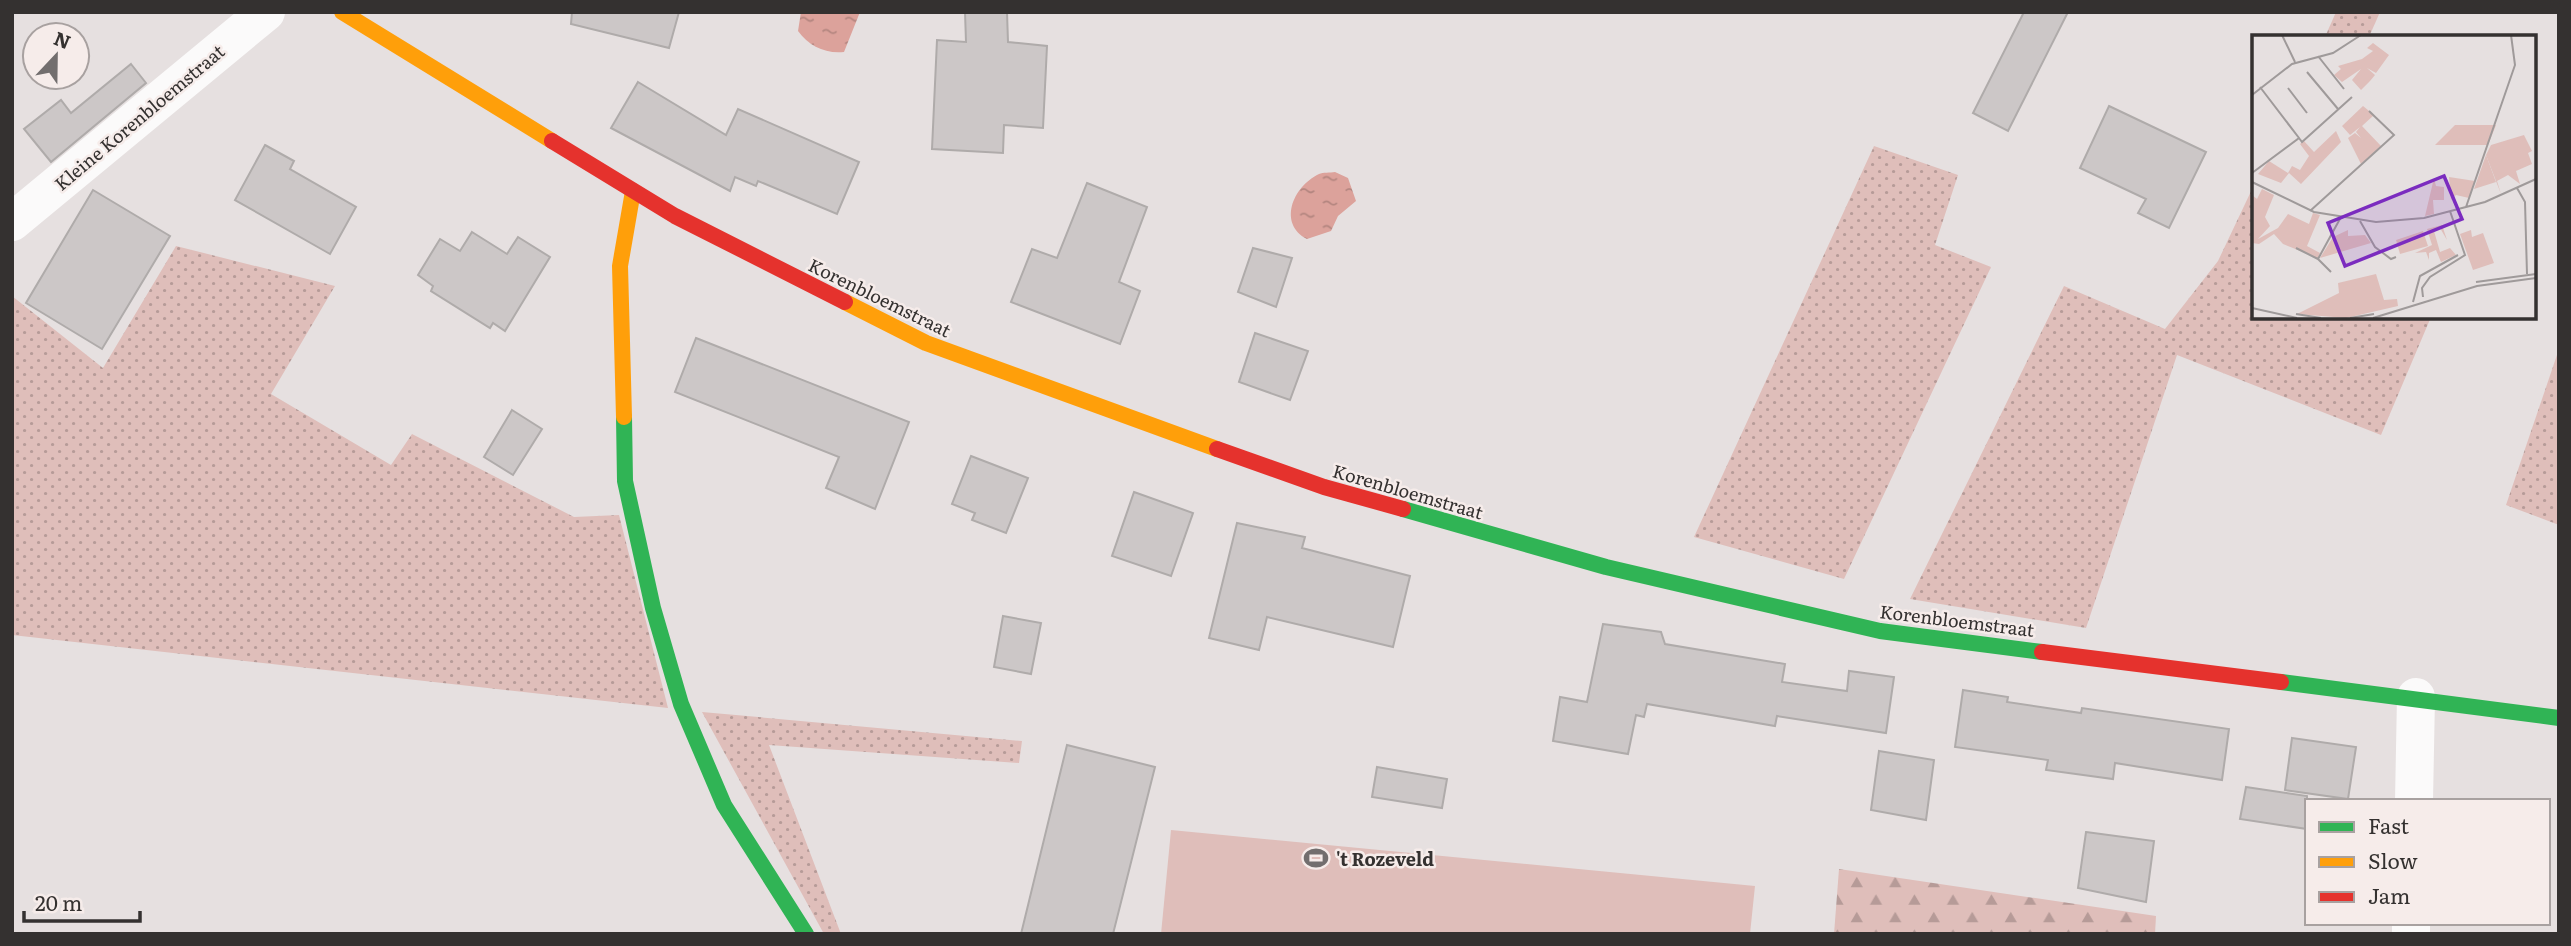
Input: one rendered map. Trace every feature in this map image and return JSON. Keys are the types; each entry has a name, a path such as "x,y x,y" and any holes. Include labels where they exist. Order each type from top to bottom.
{"street":[{"name":"Kleine Korenbloemstraat","path":"12,222 266,12"},
{"name":"Korenbloemstraat","path":"342,12 675,216 926,343 1113,414 1337,491 1606,567 1880,631 2416,697 2559,718"},
{"path":"633,191 620,266 621,403 625,481 650,595 681,704 724,805 806,934"},
{"path":"2414,799 2416,697"}],"green space":[{"path":"2336,12 2380,12 2370,35 2326,35"},
{"path":"1874,146 1958,175 1935,245 1991,267 1844,579 1694,537"},
{"path":"2252,189 2252,318 2431,318 2381,435 2177,355 2086,628 1910,599 2064,286 2165,329 2218,261"},
{"path":"176,246 335,286 271,394 391,465 412,434 574,517 619,515 668,708 12,635 12,296 103,368"},
{"path":"2559,349 2559,525 2506,505"},
{"path":"702,712 1022,741 1019,763 769,745 841,934 824,934"},
{"name":"'t Rozeveld","path":"1171,830 1755,886 1750,934 1161,934"},
{"path":"1839,869 2156,916 2155,934 1834,934"}],"water":[{"path":"801,12 860,12 844,52 830,52 812,45 798,31"},
{"path":"1335,172 1348,178 1356,201 1338,216 1331,231 1307,239 1293,224 1291,215 1296,196 1319,174"}],"building":[{"path":"572,12 679,12 669,48 571,24"},
{"path":"965,12 1007,12 1008,42 1047,46 1043,128 1004,125 1003,153 932,149 937,40 966,42"},
{"path":"2024,12 2068,12 2008,131 1973,113"},
{"path":"131,64 146,83 51,162 24,129 61,100 71,113"},
{"path":"638,82 726,135 738,109 859,162 837,214 758,181 756,186 735,177 730,191 611,128"},
{"path":"2109,106 2206,152 2169,228 2138,213 2146,199 2080,168"},
{"path":"265,145 294,161 290,169 356,207 330,254 235,200"},
{"path":"1087,183 1147,207 1119,282 1140,291 1120,344 1011,302 1032,249 1057,258"},
{"path":"93,190 170,236 102,349 26,303"},
{"path":"472,232 507,254 518,237 550,257 505,331 493,323 490,328 431,291 433,286 418,275 440,239 460,251"},
{"path":"1253,248 1292,258 1276,307 1238,292"},
{"path":"1255,333 1308,351 1290,400 1239,382"},
{"path":"696,338 909,422 875,509 826,488 839,457 675,392"},
{"path":"512,410 542,429 513,475 484,457"},
{"path":"971,456 1028,478 1006,533 972,520 975,513 952,504"},
{"path":"1134,492 1193,513 1171,576 1112,556"},
{"path":"1237,523 1305,537 1302,548 1410,576 1393,647 1267,617 1259,650 1209,638"},
{"path":"1003,616 1041,623 1031,674 994,667"},
{"path":"1603,624 1661,632 1665,644 1785,664 1782,682 1847,691 1849,671 1894,677 1886,733 1777,716 1775,726 1647,704 1644,717 1636,715 1628,754 1553,741 1560,697 1587,702"},
{"path":"1963,690 2008,697 2007,702 2081,713 2082,708 2229,729 2222,780 2115,763 2113,779 2046,770 2048,760 1955,747"},
{"path":"2292,738 2356,747 2348,799 2285,790"},
{"path":"1067,745 1155,767 1113,934 1021,934"},
{"path":"1879,751 1934,760 1926,820 1871,810"},
{"path":"1377,767 1447,779 1442,808 1372,797"},
{"path":"2246,787 2307,796 2305,829 2240,819"},
{"path":"2086,832 2154,841 2146,902 2078,888"}],"traffic: fast":[{"path":"624,417 625,481 653,608 681,704 724,805 806,934"},
{"path":"1403,509 1606,567 1880,631 2042,652"},
{"path":"2281,682 2559,718"}],"traffic: slow":[{"path":"342,12 552,141"},
{"path":"624,417 620,266 633,191"},
{"path":"845,302 926,343 1217,449"}],"traffic: jam":[{"path":"552,141 675,216 845,302"},
{"path":"1217,449 1324,487 1403,509"},
{"path":"2042,652 2281,682"}],"place":[{"name":"'t Rozeveld","path":"1316,858"}]}
